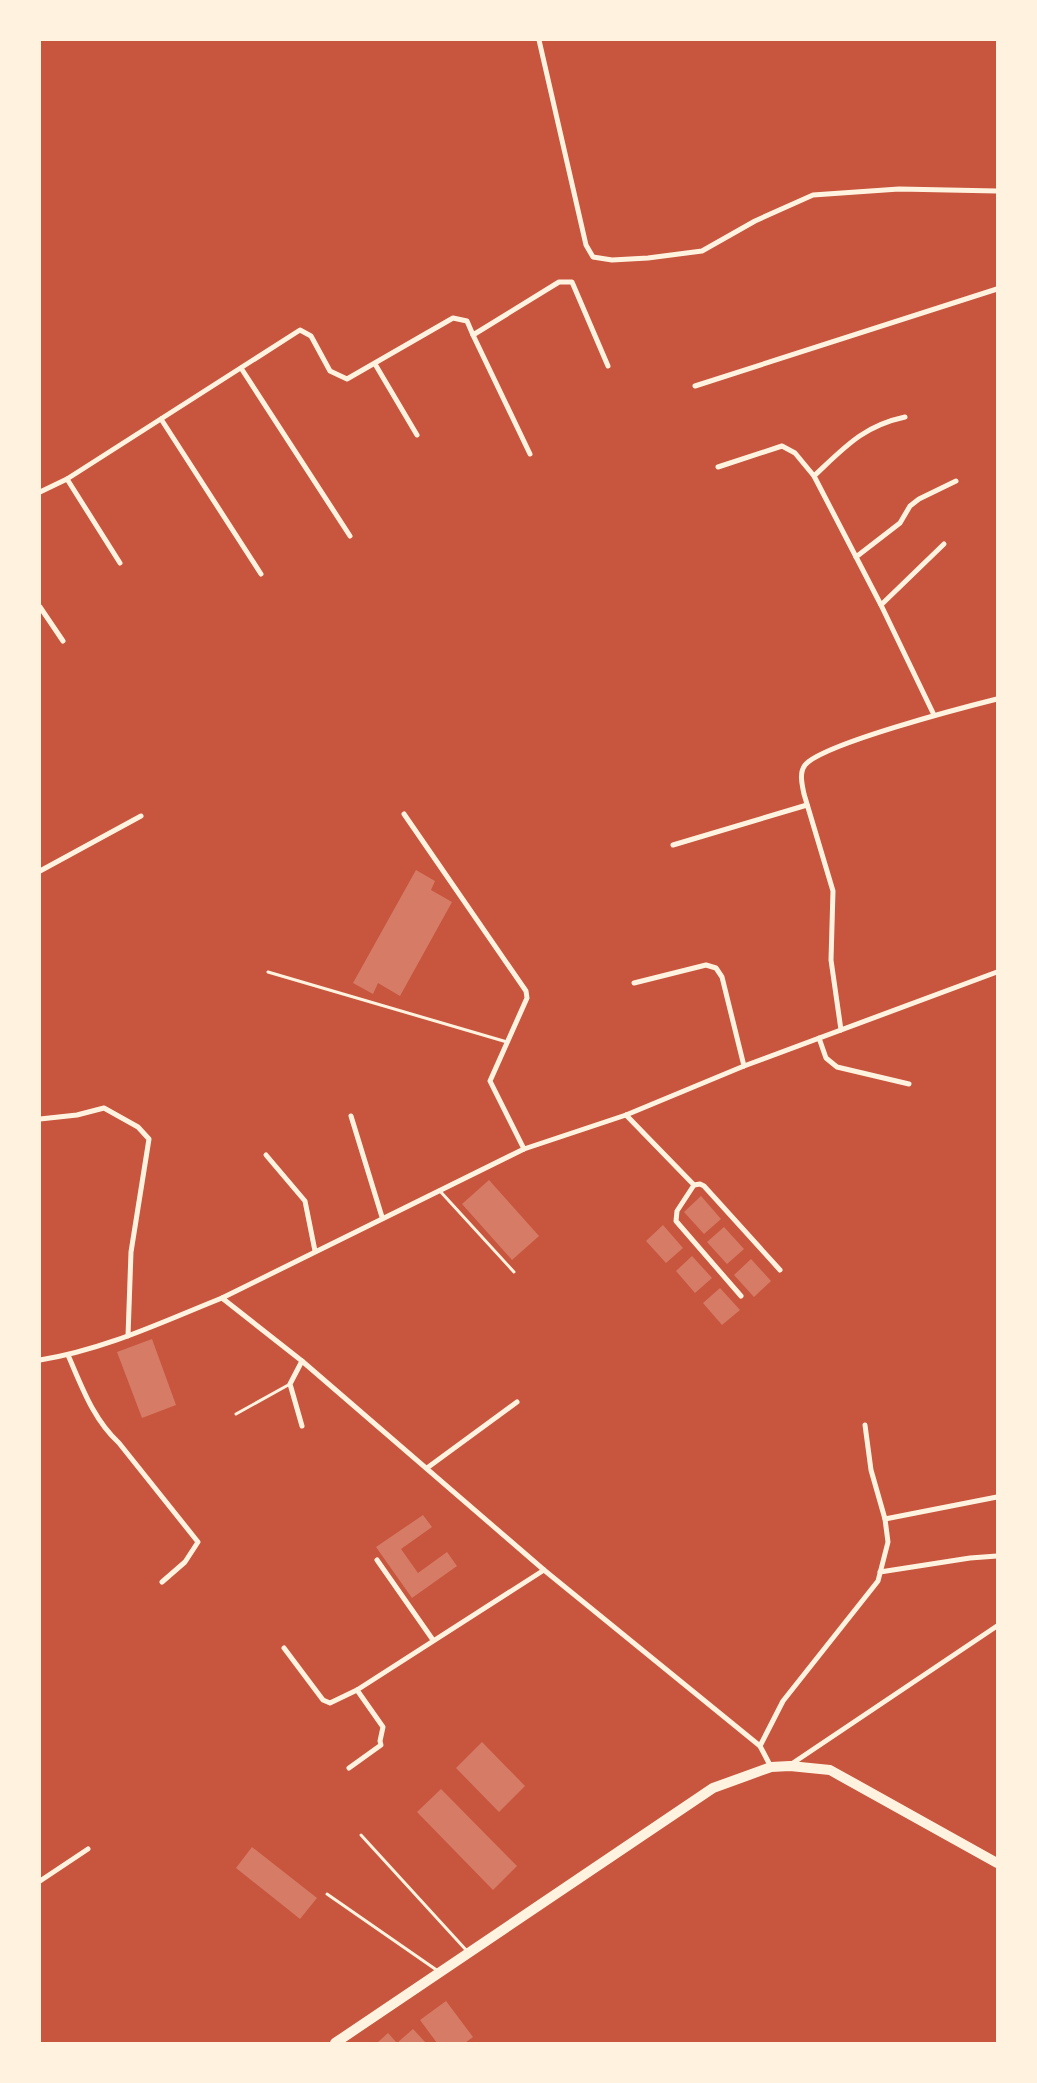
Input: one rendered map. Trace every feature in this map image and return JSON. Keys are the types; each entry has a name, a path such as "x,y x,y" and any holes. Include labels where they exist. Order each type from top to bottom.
{"main road":[{"path":"339,2042 438,1972 713,1788 771,1767 790,1766 830,1770 997,1863"}],"street":[{"path":"539,40 586,244 593,257 612,260 702,252 755,221 813,195 899,190 997,191"},
{"path":"473,335 558,282 572,282 608,366"},
{"path":"695,386 997,289"},
{"path":"40,492 67,479 300,330 311,336 330,371 347,379 452,318 467,321 530,454"},
{"path":"375,364 417,435"},
{"path":"242,368 350,536"},
{"path":"814,476 858,436 885,421 905,416"},
{"path":"161,419 261,574"},
{"path":"718,467 782,446 795,453 814,476 881,605 934,715"},
{"path":"67,479 120,563"},
{"path":"856,557 900,522 910,506 919,499 956,481"},
{"path":"881,605 944,544"},
{"path":"40,608 63,641"},
{"path":"841,1030 831,960 833,891 800,778 806,764 825,751 934,715 997,699"},
{"path":"673,845 807,805"},
{"path":"404,814 526,991 527,998 490,1081 524,1148"},
{"path":"40,871 141,816"},
{"path":"634,983 706,965 716,968 722,976 744,1066"},
{"path":"40,1360 68,1355 128,1336 222,1298 438,1189 524,1148 626,1115 744,1066 997,972"},
{"path":"819,1038 826,1058 837,1067 909,1084"},
{"path":"40,1119 77,1115 104,1108 138,1127 149,1139 131,1252 128,1336"},
{"path":"626,1115 694,1185"},
{"path":"351,1116 382,1217"},
{"path":"266,1156 305,1201 315,1251"},
{"path":"741,1296 676,1221 677,1211 694,1185 700,1184 704,1186 780,1270"},
{"path":"222,1298 302,1361 544,1570 760,1746 771,1767"},
{"path":"68,1355 96,1417 104,1429 119,1443 198,1542 185,1562 162,1582"},
{"path":"302,1361 290,1384 302,1426"},
{"path":"426,1468 517,1402"},
{"path":"760,1746 783,1701 878,1581 888,1542 885,1520 871,1470 865,1425"},
{"path":"885,1520 997,1497"},
{"path":"880,1572 970,1558 997,1556"},
{"path":"377,1560 433,1640"},
{"path":"284,1648 326,1702 330,1703 357,1690 544,1570"},
{"path":"790,1766 997,1626"},
{"path":"348,1768 381,1745 380,1740 383,1727 357,1690"},
{"path":"40,1881 88,1849"}],"lane":[{"path":"268,972 507,1042"},
{"path":"438,1189 514,1272"},
{"path":"236,1414 290,1384"},
{"path":"361,1836 469,1952"},
{"path":"327,1894 438,1972"}],"building":[{"path":"416,870 435,881 431,890 452,902 400,996 378,983 373,994 353,983"},
{"path":"489,1180 539,1236 512,1260 462,1204"},
{"path":"701,1196 721,1219 704,1234 684,1212"},
{"path":"663,1225 683,1248 666,1263 646,1241"},
{"path":"724,1227 744,1249 727,1264 707,1242"},
{"path":"692,1256 712,1278 695,1293 676,1271"},
{"path":"751,1259 771,1281 754,1297 734,1275"},
{"path":"720,1288 740,1310 722,1325 703,1303"},
{"path":"152,1339 176,1405 142,1418 117,1352"},
{"path":"423,1515 432,1527 401,1549 418,1573 447,1552 457,1566 412,1598 376,1547"},
{"path":"482,1742 525,1786 499,1812 456,1768"},
{"path":"441,1789 517,1866 493,1890 417,1812"},
{"path":"252,1847 317,1898 300,1919 236,1868"},
{"path":"446,2001 473,2037 465,2043 437,2043 420,2020"},
{"path":"413,2029 426,2043 397,2043"},
{"path":"388,2033 397,2043 377,2043"}]}
